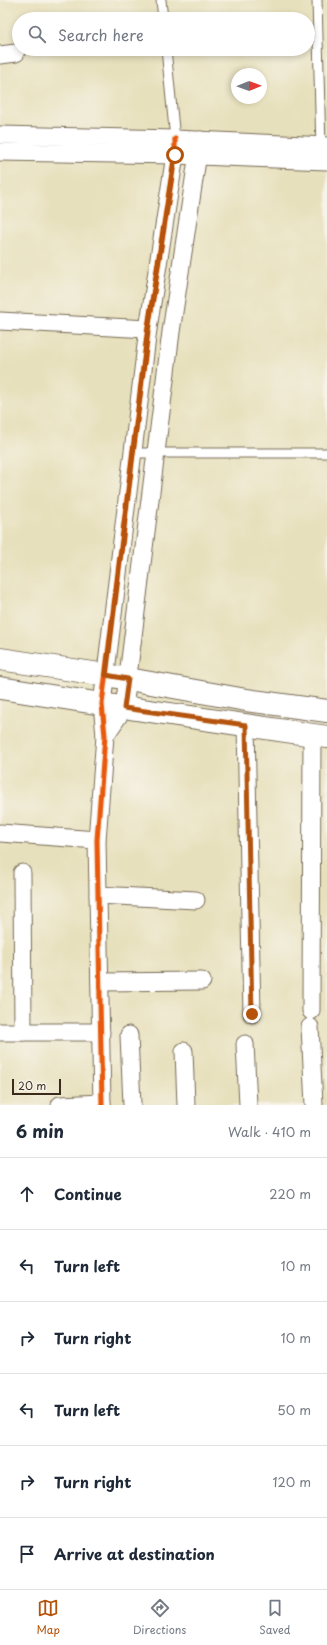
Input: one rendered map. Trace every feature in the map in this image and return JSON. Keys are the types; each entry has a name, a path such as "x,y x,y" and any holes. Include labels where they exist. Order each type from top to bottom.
{"main road":[{"path":"0,658 246,700 327,712"},
{"path":"0,688 124,708 319,735"}],"street":[{"path":"0,135 175,147 324,153"},
{"path":"0,152 175,147"},
{"path":"60,1105 102,1104 97,840 106,736 102,704 148,329 175,147"},
{"path":"106,736 124,708 171,332 199,148"},
{"path":"0,321 148,329"},
{"path":"246,725 252,1014"},
{"path":"314,1105 310,1019 319,735"},
{"path":"0,833 97,840"},
{"path":"22,873 23,1032"},
{"path":"98,895 196,900"},
{"path":"100,982 202,981"},
{"path":"0,1032 101,1032"},
{"path":"129,1035 132,1105"},
{"path":"245,1044 248,1105"},
{"path":"184,1051 186,1105"}],"lane":[{"path":"161,0 162,12"},
{"path":"317,0 324,153"},
{"path":"167,56 175,147"},
{"path":"133,453 327,453"}],"cycle path":[{"path":"102,1105 97,840 105,736 102,704 148,329 175,155 175,139"}],"route":[{"path":"175,155 148,329 106,675 128,679 124,708 246,725 252,1014"}]}
